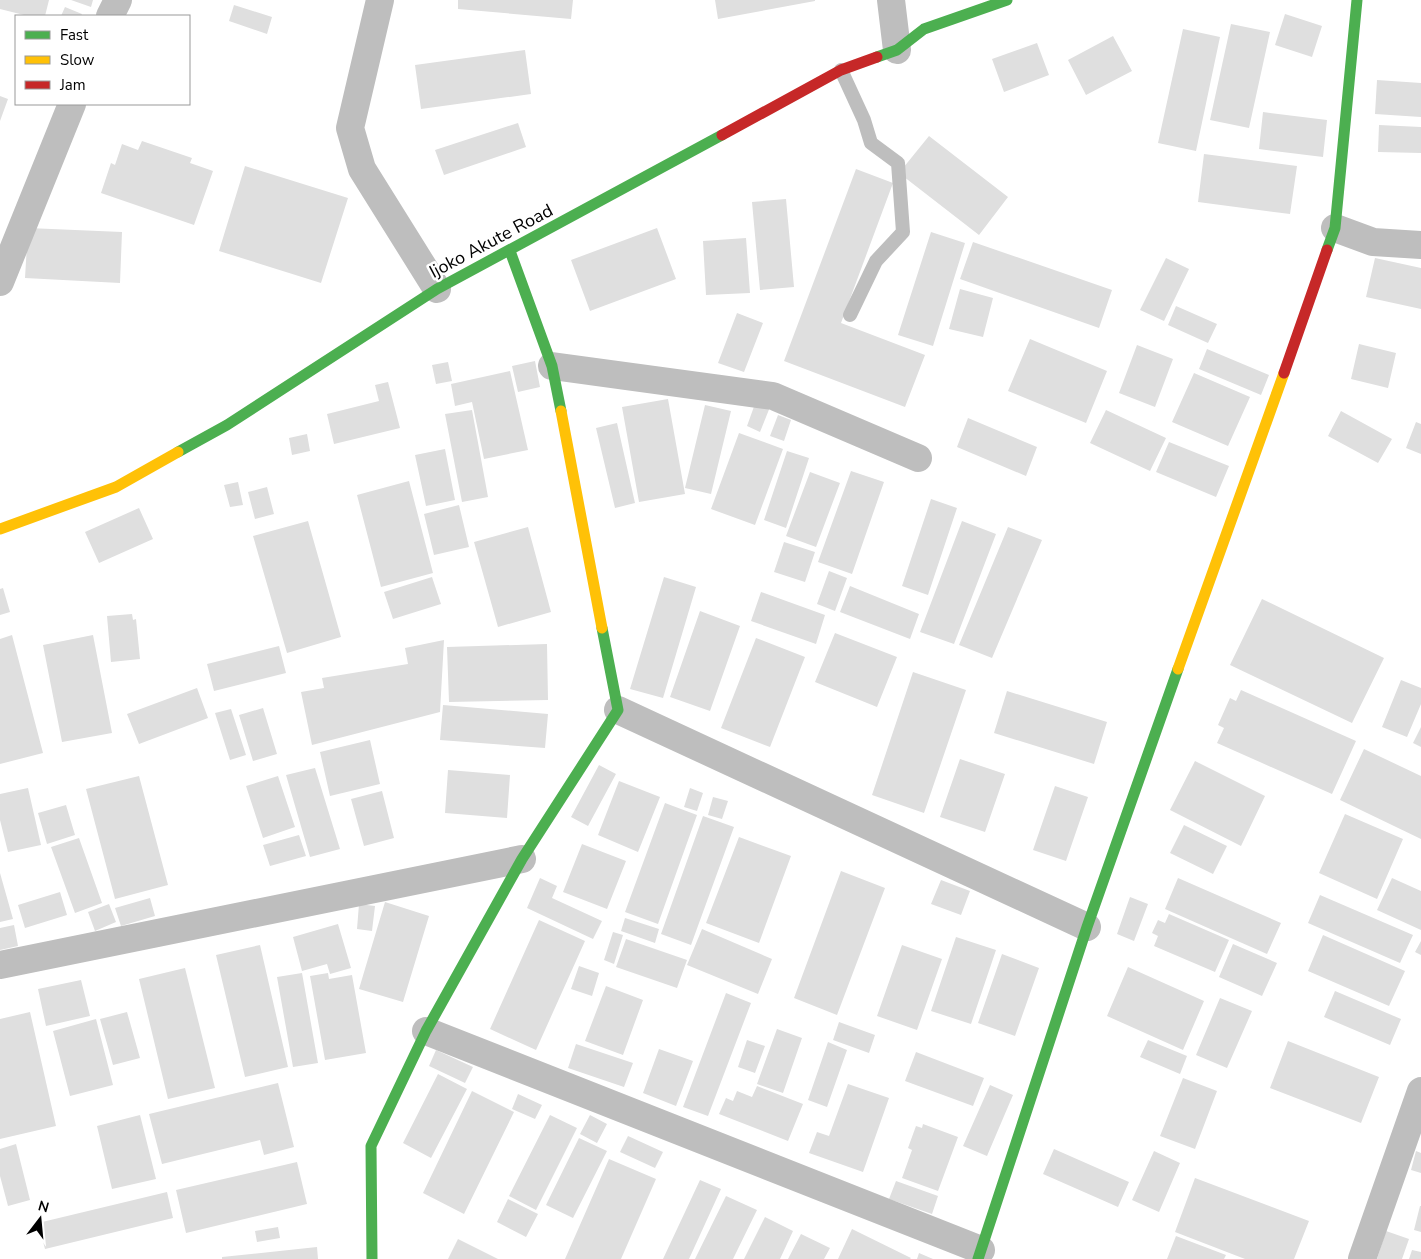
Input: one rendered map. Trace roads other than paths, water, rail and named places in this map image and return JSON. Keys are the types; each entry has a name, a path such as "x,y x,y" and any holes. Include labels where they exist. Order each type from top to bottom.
{"street":[{"path":"110,15 118,0"},
{"path":"380,0 350,128 362,169 437,289"},
{"path":"891,0 897,50"},
{"name":"Ijoko Akute Road","path":"0,529 116,487 227,425 437,289 841,70 897,50 924,29 1007,0"},
{"path":"426,1032 980,1254 1086,927 1335,228 1357,0"},
{"path":"0,282 72,105"},
{"path":"1335,228 1373,242 1421,245"},
{"path":"372,1259 371,1146 426,1032 522,859 618,710 552,366 510,251"},
{"path":"552,366 773,396 918,458"},
{"path":"618,710 1086,927"},
{"path":"0,965 522,859"},
{"path":"1362,1259 1421,1091"}],"lane":[{"path":"841,70 864,120 871,143 898,163 903,232 876,261 850,316"}]}
